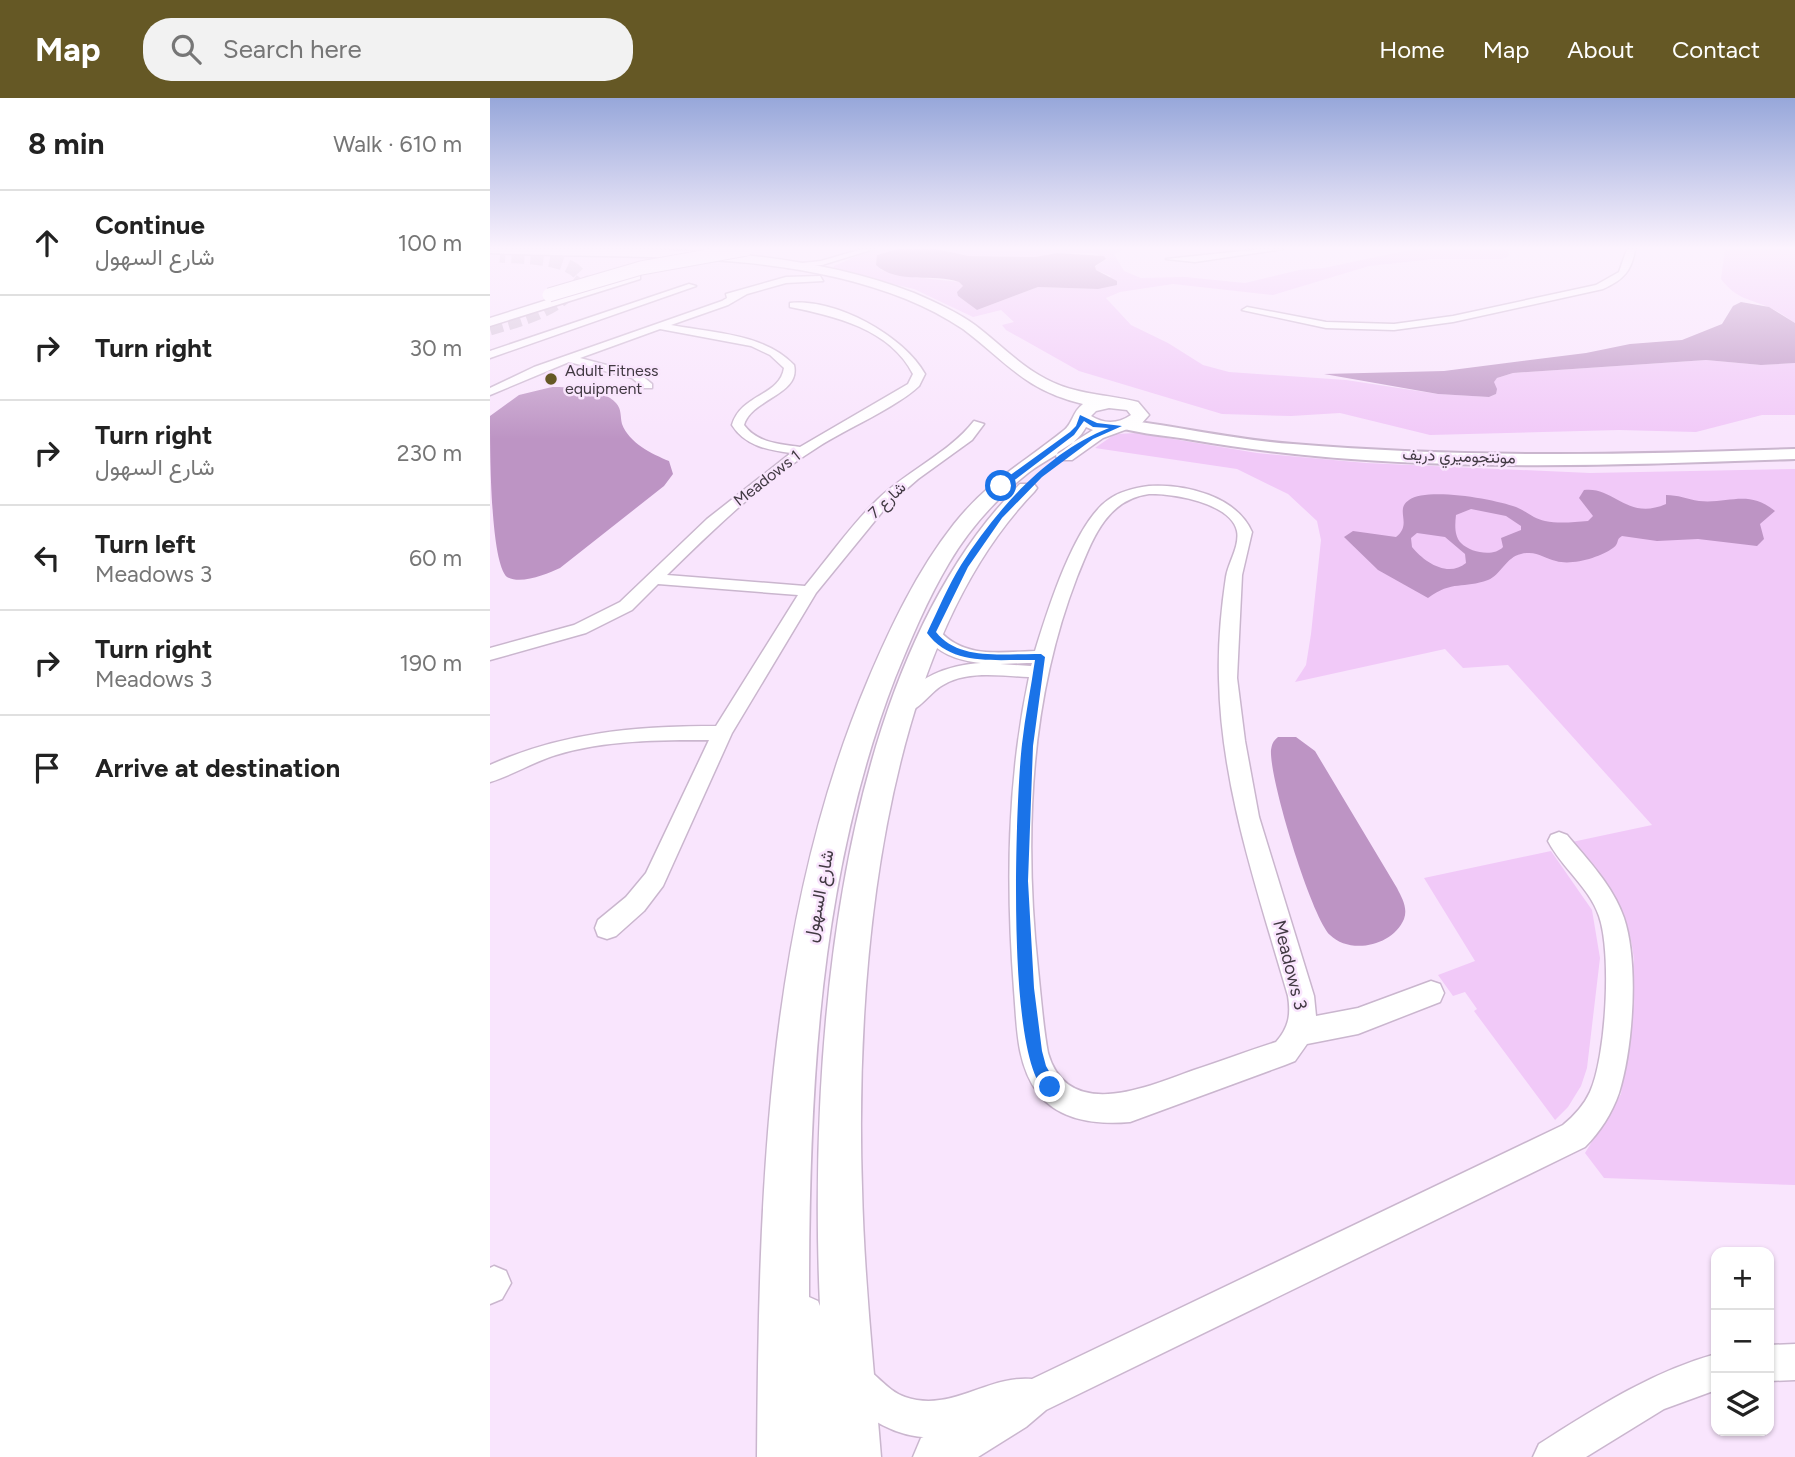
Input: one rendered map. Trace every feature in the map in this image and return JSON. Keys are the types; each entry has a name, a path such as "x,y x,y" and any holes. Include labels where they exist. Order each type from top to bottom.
{"main road":[{"path":"490,322 520,312"},
{"path":"921,312 967,340 1010,377 1075,408 1109,417"},
{"path":"942,312 976,332 1009,362 1109,417"},
{"path":"854,1457 840,1205 842,1086 850,965 866,853 881,782 901,713 932,633 964,567 999,517 1040,476 1091,438 1109,417"},
{"name":"شارع السهول","path":"784,1457 791,1098 806,964 829,844 849,767 866,716 902,632 932,573 956,536 1001,486 1079,427 1109,417"},
{"path":"787,1227 803,1342 811,1457"}],"street":[{"path":"490,355 615,312"},
{"path":"490,392 568,358 692,312"},
{"name":"Meadows 1","path":"490,654 597,622 626,606 727,509 801,451 913,386 919,374 913,362 903,352 874,331 829,312"},
{"path":"1261,312 1346,327 1400,327 1483,312"},
{"path":"657,326 753,343 768,349 784,361 791,371 788,379 741,413 738,425 746,436 755,440 801,451"},
{"path":"568,358 636,376 648,386"},
{"name":"مونتجوميري دريف","path":"1109,417 1233,435 1369,445 1606,450 1795,444"},
{"name":"مونتجوميري دريف","path":"1109,417 1263,447 1373,454 1602,459 1795,454"},
{"name":"شارع 7","path":"607,928 635,904 655,879 722,733 809,591 883,503 921,470 968,437 978,424"},
{"name":"Meadows 3","path":"1173,490 1218,503 1240,521 1245,531 1234,575 1228,678 1248,817 1304,1008 1300,1032 1285,1052 1130,1107 1108,1111 1086,1108 1066,1100 1050,1087 1039,1069 1034,1051 1021,881 1024,788 1039,665 1073,568 1102,513 1111,503 1141,491 1173,490"},
{"path":"655,579 809,591"},
{"path":"932,633 942,646 963,663"},
{"path":"901,713 927,684 963,663 1039,665"},
{"path":"490,774 536,753 595,737 639,733 722,733"},
{"path":"943,1456 1013,1414 1033,1397 1574,1136 1585,1127 1597,1111 1605,1092 1621,956 1617,936 1601,896 1559,841"},
{"path":"1300,1032 1358,1020 1431,993"},
{"path":"1774,1363 1795,1362"},
{"path":"850,1372 865,1393 886,1408 910,1418 937,1420 964,1415 998,1399 1022,1395 1033,1397"},
{"path":"1552,1457 1650,1399 1712,1373"}],"shaded area":[{"path":"963,312 991,312 973,317"},
{"path":"1004,312 1119,312 1131,325 1168,343 1203,365 1229,372 1346,380 1438,394 1489,397 1496,394 1493,382 1497,378 1513,373 1706,360 1761,365 1795,363 1795,415 1762,415 1696,432 1619,430 1430,435 1340,413 1291,416 1222,414 1079,371 1006,330 1002,325 1014,322"},
{"path":"1729,312 1778,312 1795,323 1795,363 1761,365 1706,360 1513,373 1497,378 1494,382 1496,394 1489,397 1438,394 1324,374 1444,371 1586,353 1630,344 1682,340 1722,324"},
{"path":"1779,312 1795,312 1795,323"},
{"path":"552,387 586,390 611,398 619,408 625,431 635,442 669,461 673,474 664,486 560,568 534,578 513,579 507,577 501,567 497,550 492,503 490,416 519,395"},
{"path":"1137,433 1257,453 1366,463 1590,473 1795,469 1795,1185 1604,1178 1585,1153 1621,1094 1634,960 1627,925 1613,896 1572,842 1652,825 1508,665 1463,668 1445,649 1295,682 1306,665 1311,634 1321,540 1317,521 1288,494 1237,469 1095,448 1115,434"},
{"path":"1584,490 1595,490 1641,508 1666,504 1666,495 1699,501 1747,499 1765,504 1775,511 1760,524 1764,539 1757,546 1698,539 1657,541 1622,536 1608,551 1578,561 1563,562 1536,554 1521,554 1511,559 1488,580 1444,589 1428,598 1378,570 1344,537 1353,531 1396,537 1403,527 1405,504 1418,496 1430,494 1493,501 1516,507 1541,520 1561,523 1588,521 1593,516 1579,498","holes":["1471,509 1506,516 1521,526 1521,530 1501,538 1503,547 1494,552 1471,549 1459,540 1455,526 1456,515","1417,533 1445,537 1465,554 1466,563 1452,569 1430,563 1412,547 1411,538"]},
{"path":"1278,737 1296,737 1315,751 1399,892 1405,915 1391,936 1370,945 1348,945 1330,935 1322,923 1302,875 1277,788 1271,750"},
{"path":"1551,851 1592,910 1600,958 1587,1068 1581,1086 1568,1107 1555,1120 1474,1011 1477,1009 1465,992 1453,996 1438,975 1475,961 1424,878"}],"tunnel":[{"path":"490,329 540,312"}],"place":[{"name":"Adult Fitness equipment","path":"551,379"}],"route":[{"path":"1001,486 1072,434 1082,422 1082,417 1095,425 1119,426 1091,438 1040,476 999,517 964,567 932,633 942,646 965,655 1041,657 1027,746 1021,881 1027,988 1034,1051 1039,1069 1050,1087"}]}
